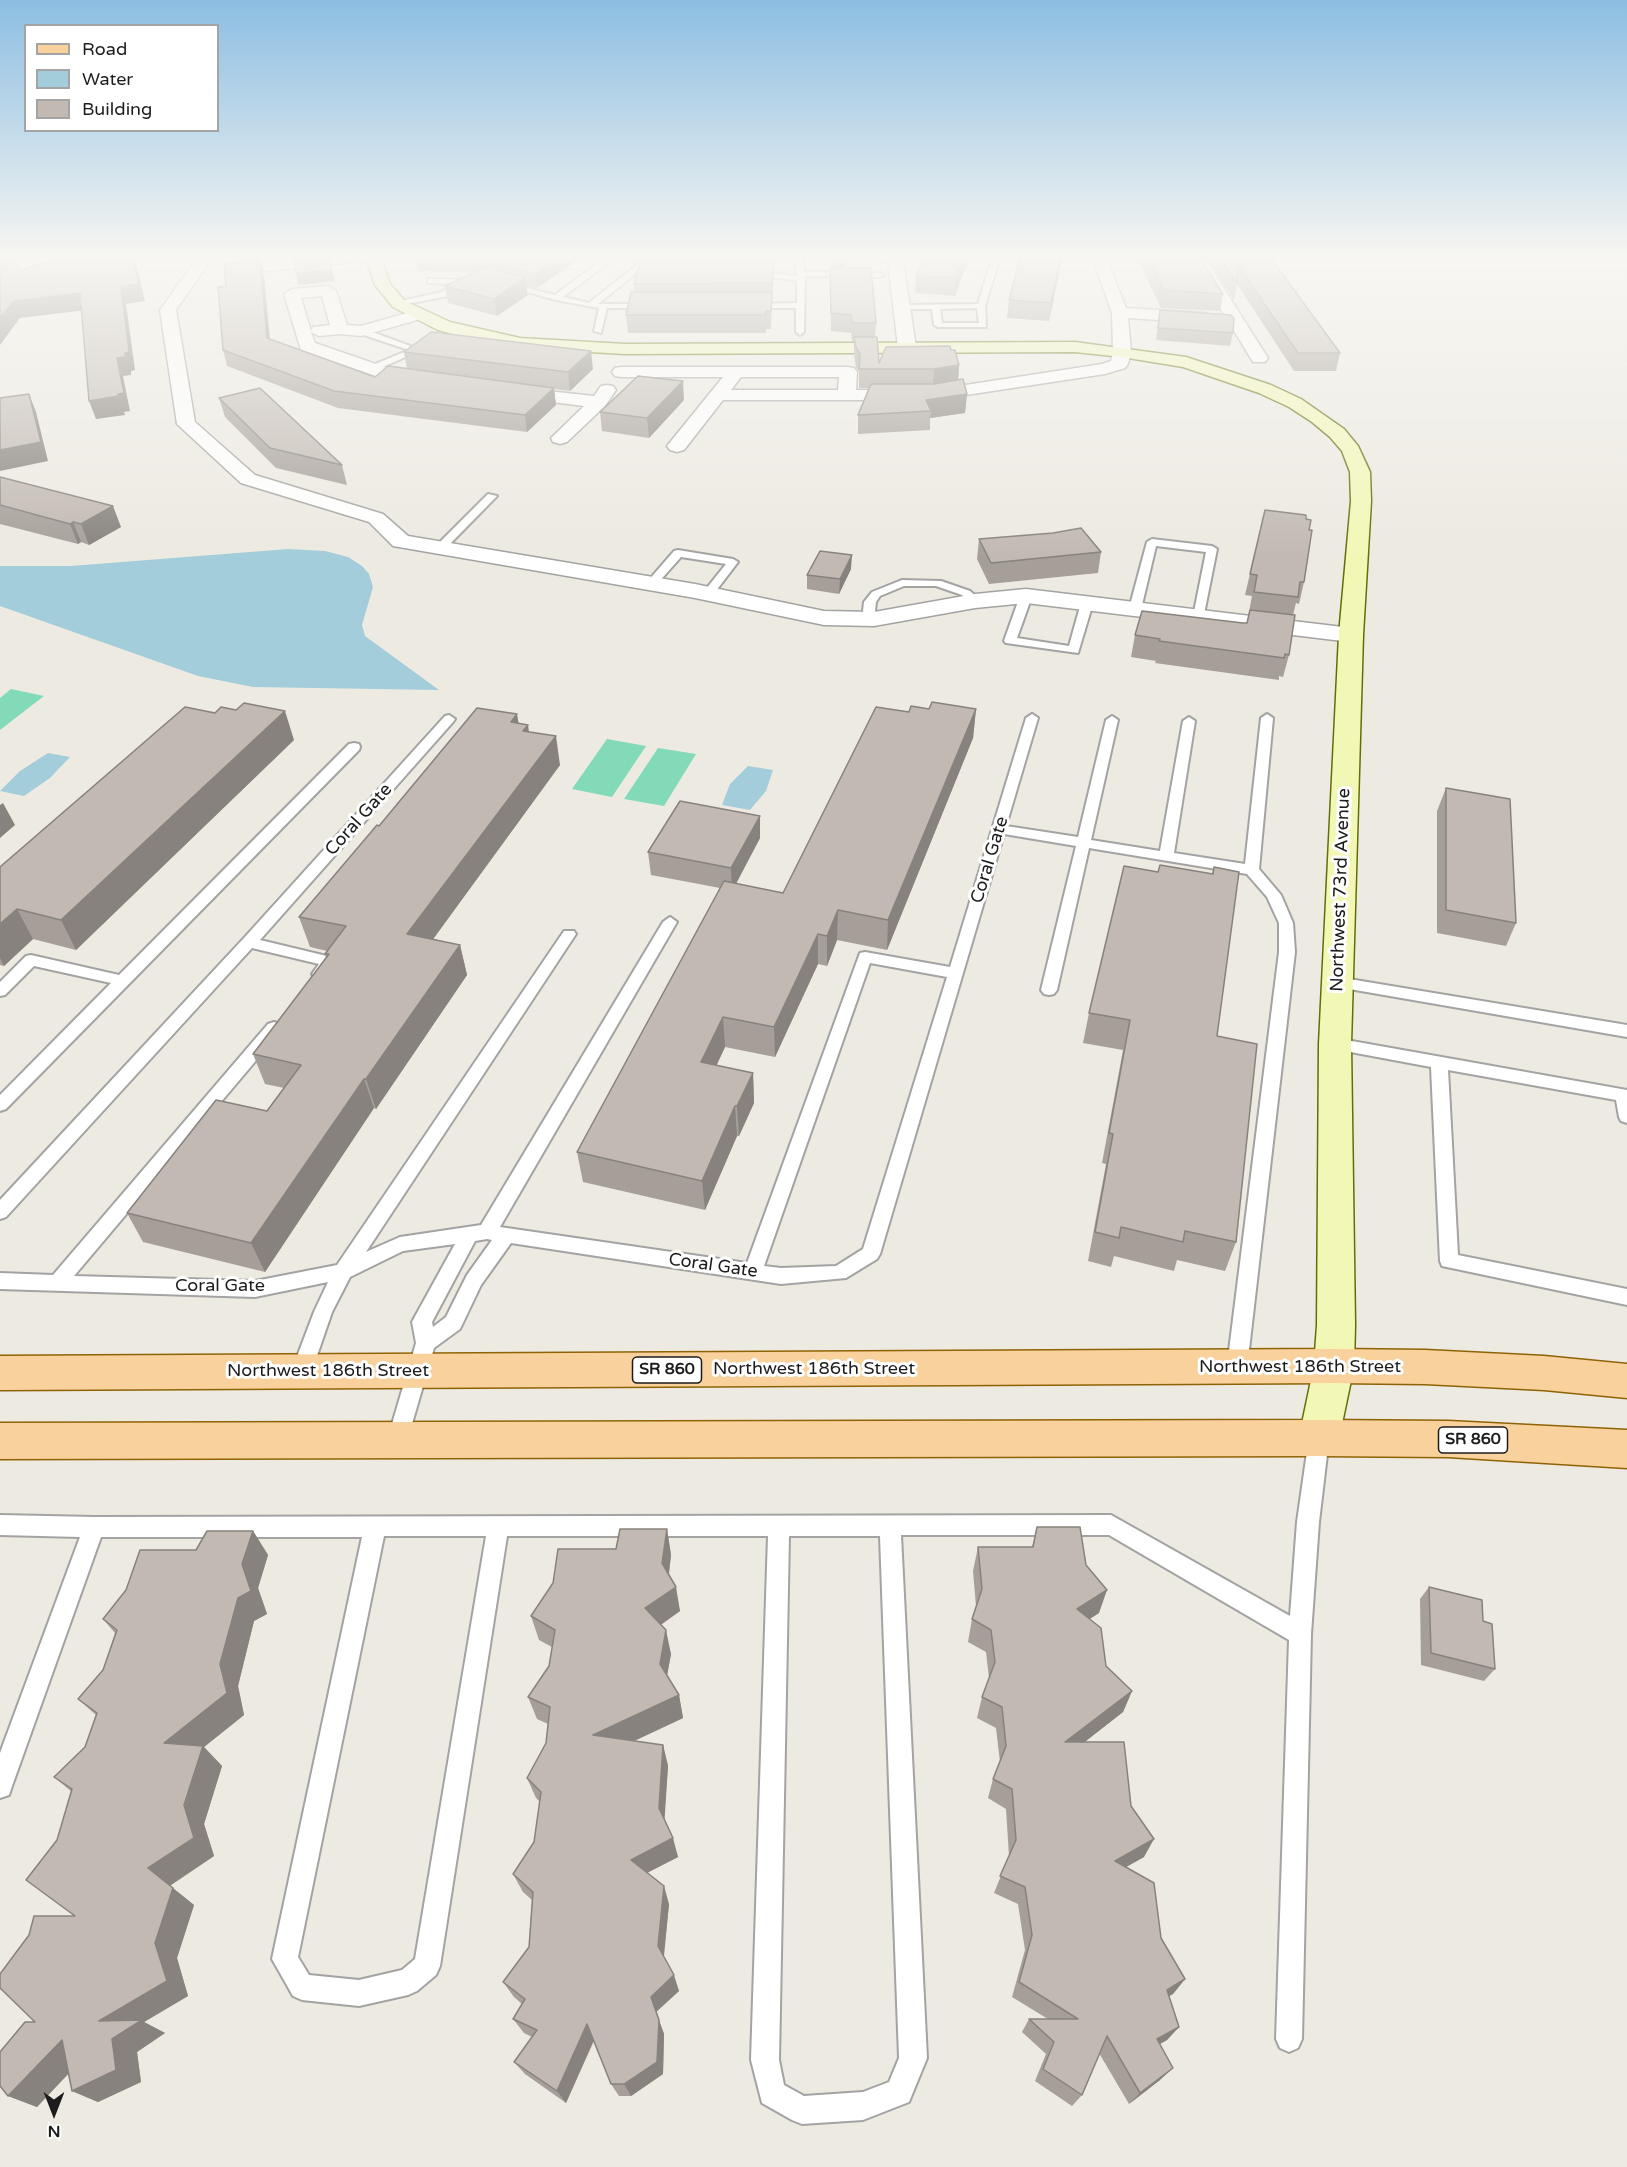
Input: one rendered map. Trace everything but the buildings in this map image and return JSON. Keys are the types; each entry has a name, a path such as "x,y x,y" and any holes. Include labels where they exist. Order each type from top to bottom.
{"main road":[{"name":"Northwest 186th Street","path":"0,1373 302,1370 422,1357 1449,1368 1627,1381"},
{"name":"SR 860","path":"0,1442 1319,1438 1551,1443 1627,1449"}],"street":[{"path":"175,355 186,424 248,479 376,518 401,541 652,583 824,618 874,619 975,601 1026,596 1351,635"},
{"path":"332,355 396,377 441,383"},
{"path":"560,438 599,402 621,372 624,355"},
{"path":"719,395 933,395 1105,369 1119,364 1121,355"},
{"name":"Northwest 73rd Avenue","path":"1142,355 1186,362 1232,376 1295,403 1337,433 1351,450 1360,472 1361,501 1351,635 1335,1044 1334,1366 1319,1438"},
{"path":"621,372 848,372 847,395"},
{"path":"677,446 736,372"},
{"path":"497,390 599,402"}],"lane":[{"path":"371,369 405,355"},
{"path":"440,548 492,496"},
{"path":"1135,609 1152,542 1212,549 1199,616"},
{"path":"652,583 678,553 733,562 708,594"},
{"path":"874,619 869,611 870,602 876,594 902,583 937,582 960,590 975,601"},
{"path":"1026,596 1010,641 1074,650 1088,603"},
{"name":"Coral Gate","path":"0,1281 255,1289 343,1272 400,1244 478,1234 506,1235 780,1276 839,1273 872,1254 1032,718"},
{"path":"1252,870 1267,718"},
{"name":"Coral Gate","path":"0,1212 249,942 449,719"},
{"path":"1049,990 1112,720"},
{"path":"1166,856 1190,721"},
{"path":"0,1105 354,747"},
{"path":"999,829 1252,870 1274,895 1286,923 1287,952 1237,1367"},
{"path":"398,1441 422,1357 422,1323 670,922"},
{"path":"302,1370 323,1312 343,1272 569,934"},
{"path":"249,942 330,962 307,989"},
{"path":"753,1272 865,957 956,973"},
{"path":"0,991 31,960 123,981"},
{"path":"1337,982 1627,1031"},
{"path":"57,1283 285,1016"},
{"path":"1335,1044 1625,1096 1627,1117"},
{"path":"1440,1063 1449,1261 1627,1297"},
{"path":"422,1357 453,1323 474,1280 506,1235"},
{"path":"1289,2038 1300,1634 1308,1522 1319,1438"},
{"path":"0,1525 890,1527 1111,1525 1300,1634"},
{"path":"375,1526 285,1959 302,1987 359,1993 408,1982 427,1966 498,1526"},
{"path":"0,1786 94,1527"},
{"path":"779,1527 765,2060 772,2093 802,2110 862,2106 899,2092 913,2058 890,1527"}],"green space":[{"path":"11,689 44,696 0,730 0,698"},
{"path":"607,739 646,746 612,797 572,789"},
{"path":"658,748 696,754 664,806 624,799"}],"water":[{"path":"288,549 325,551 348,557 362,566 369,574 373,587 362,625 365,636 439,690 253,687 198,676 0,606 0,566 71,566"},
{"path":"48,753 70,757 50,778 24,796 0,791 20,771"},
{"path":"748,766 773,770 766,791 750,810 722,805 730,784"}]}
